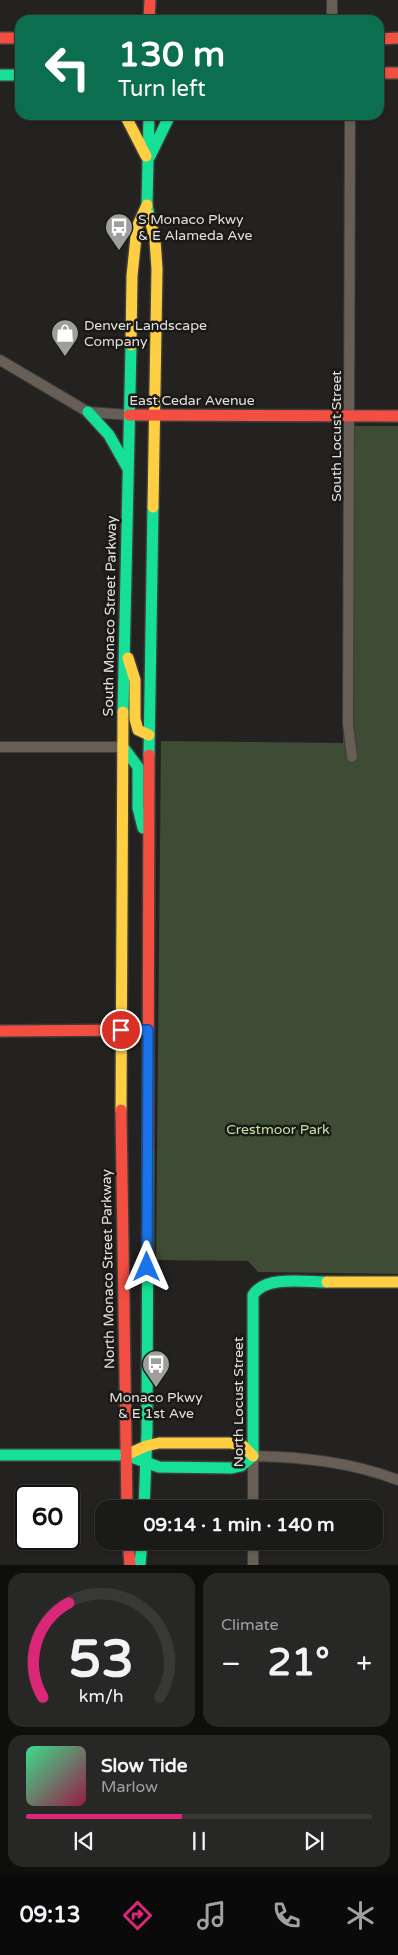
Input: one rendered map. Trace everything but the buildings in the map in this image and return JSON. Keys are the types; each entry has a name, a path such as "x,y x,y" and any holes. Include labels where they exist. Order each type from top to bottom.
{"main road":[{"path":"149,15 150,0"},
{"path":"0,38 15,38"},
{"path":"384,38 398,38"},
{"path":"384,73 398,73"},
{"path":"0,75 15,75"},
{"path":"128,120 148,159"},
{"name":"South Monaco Street Parkway","path":"148,120 147,205 155,240 157,269 149,735 148,1030"},
{"path":"148,159 168,120"},
{"name":"South Monaco Street Parkway","path":"121,1030 124,648 130,333 137,227 147,205"},
{"path":"88,412 109,435 128,470"},
{"name":"East Cedar Avenue","path":"129,415 398,416"},
{"path":"124,648 135,680 135,719 138,730 149,735"},
{"path":"123,747 138,766 138,808 148,846"},
{"name":"North Monaco Street Parkway","path":"121,1030 121,1177 128,1500"},
{"path":"0,1031 148,1030 144,1500"},
{"name":"North Locust Street","path":"253,1456 253,1295 256,1289 263,1285 277,1282 398,1282"},
{"path":"0,1454 126,1455 159,1468 232,1468 241,1466 253,1456 245,1447 236,1443 159,1443 146,1446 126,1455"},
{"path":"129,1550 130,1565"},
{"path":"140,1565 141,1550"}],"street":[{"path":"332,0 332,15"},
{"name":"South Locust Street","path":"350,120 348,724 352,757"},
{"name":"East Cedar Avenue","path":"0,360 88,412 129,415"},
{"path":"0,747 123,747"},
{"path":"253,1456 315,1459 355,1467 398,1480"},
{"name":"North Locust Street","path":"253,1456 253,1500"},
{"path":"253,1550 253,1565"}],"green space":[{"name":"Crestmoor Park","path":"344,426 398,426 398,1274 258,1272 248,1261 156,1260 161,741 343,743"}],"traffic: fast":[{"path":"0,75 15,75"},
{"path":"149,120 147,205 149,215"},
{"path":"150,156 168,120"},
{"path":"123,712 131,345"},
{"path":"88,412 109,435 127,467"},
{"path":"149,755 153,507"},
{"path":"123,747 138,767 138,808 143,828"},
{"path":"144,1500 147,1431 148,1151"},
{"path":"253,1456 253,1295 259,1289 276,1282 327,1282"},
{"path":"0,1455 126,1455 159,1467 232,1468 241,1466 253,1456"},
{"path":"140,1565 141,1550"}],"traffic: slow":[{"path":"128,120 146,156"},
{"path":"131,345 132,276 137,227 147,205"},
{"path":"149,215 155,240 157,269 153,507"},
{"path":"128,658 135,680 135,719 138,730 149,735"},
{"path":"121,1110 123,712"},
{"path":"327,1282 398,1282"},
{"path":"126,1455 146,1446 159,1443 231,1443 242,1445 253,1456"}],"traffic: jam":[{"path":"149,15 150,0"},
{"path":"0,38 15,38"},
{"path":"384,39 398,38"},
{"path":"384,73 398,73"},
{"path":"129,415 398,416"},
{"path":"148,1151 149,755"},
{"path":"0,1031 148,1030"},
{"path":"121,1110 127,1500"},
{"path":"129,1550 130,1565"}],"place":[{"name":"S Monaco Pkwy & E Alameda Ave","path":"119,251"},
{"name":"Denver Landscape Company","path":"65,357"},
{"name":"Monaco Pkwy & E 1st Ave","path":"156,1388"}],"route":[{"path":"121,1030 148,1030 147,1267"}]}
